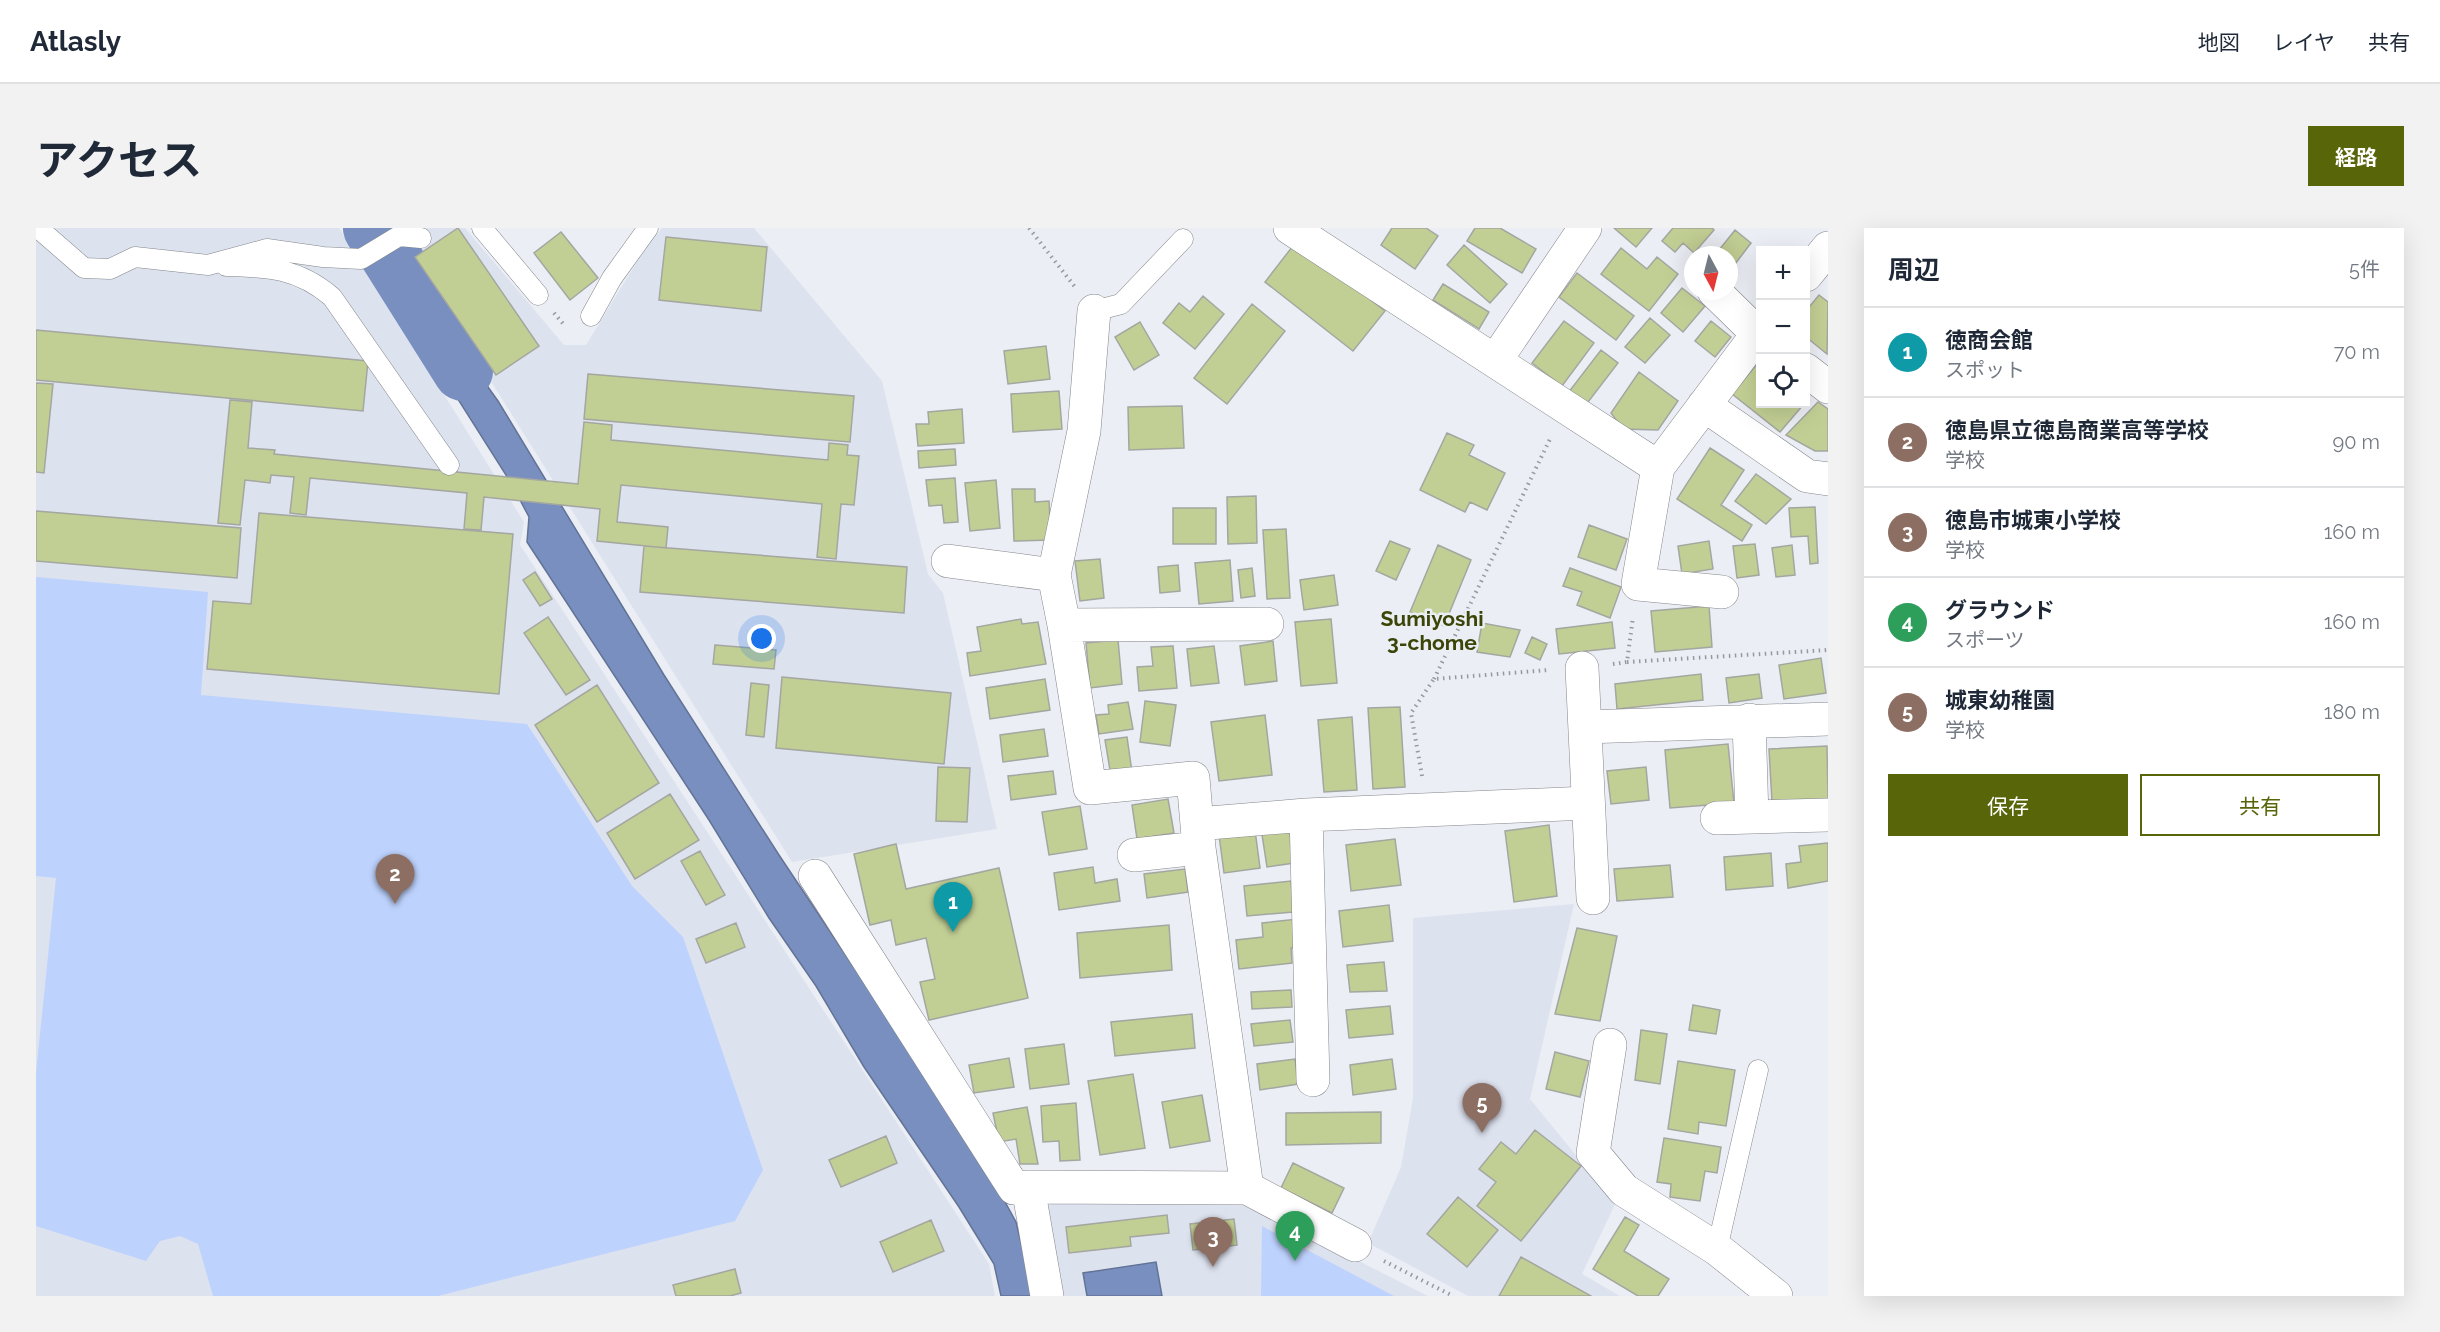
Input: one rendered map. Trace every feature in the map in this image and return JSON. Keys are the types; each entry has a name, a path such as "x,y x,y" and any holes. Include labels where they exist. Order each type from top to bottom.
{"street":[{"path":"1290,228 1658,467"},
{"path":"1495,361 1585,228"},
{"path":"1810,270 1828,248"},
{"path":"1723,300 1756,329"},
{"path":"1094,311 1084,431 1054,575 1090,788 1193,778 1198,836 1247,1188"},
{"path":"1722,592 1638,584 1658,467 1756,338"},
{"path":"1810,373 1828,387"},
{"path":"1704,405 1807,476 1828,479"},
{"path":"948,561 1054,575"},
{"path":"1064,625 1267,624"},
{"path":"1582,668 1593,898"},
{"path":"1585,727 1828,719"},
{"path":"1749,720 1752,817"},
{"path":"1134,855 1198,836 1306,815 1428,808 1588,803"},
{"path":"1306,815 1313,1080"},
{"path":"1718,818 1828,815"},
{"path":"815,876 1014,1188 1247,1188 1355,1245"},
{"path":"1610,1045 1593,1153 1624,1190 1717,1249 1776,1296"},
{"path":"1028,1187 1047,1296"}],"lane":[{"path":"38,228 84,268 110,269 135,257 283,270 317,284 332,297 449,465"},
{"path":"482,228 538,295"},
{"path":"591,316 612,278 648,228"},
{"path":"208,265 267,249 323,257 361,259 399,236 421,238"},
{"path":"1094,311 1121,304 1183,239"},
{"path":"1717,1249 1758,1070"}],"path":[{"path":"1029,228 1094,311"},
{"path":"1428,808 1411,713 1434,679 1565,406"},
{"path":"1627,662 1638,584"},
{"path":"1434,679 1582,668 1627,662 1828,650"},
{"path":"1355,1245 1453,1296"}],"shaded area":[{"path":"36,228 339,228 524,522 520,545 989,1264 995,1296 36,1296"},
{"path":"354,228 384,228 405,256 377,273"},
{"path":"395,228 465,228 564,345 586,345 641,255 662,228 754,228 882,381 928,574 943,593 997,829 792,862"},
{"path":"427,295 452,337 498,401 664,675 779,855 981,1158 1016,1222 1034,1296 1001,1296 994,1264 959,1207 864,1067 816,986 769,918 709,820 527,542 529,517 511,483 404,314"},
{"path":"36,577 208,592 201,695 527,724 632,886 683,937 763,1170 735,1221 438,1296 213,1296 198,1244 180,1236 160,1241 146,1261 36,1226 36,1073 56,878 36,876"},
{"path":"1574,904 1530,1099 1588,1170 1619,1196 1582,1274 1620,1296 1468,1296 1368,1243 1401,1167 1413,1098 1413,918"},
{"path":"1236,1199 1428,1296 1062,1296 1046,1210 1053,1201"},
{"path":"1262,1226 1394,1296 1261,1296"},
{"path":"1156,1262 1162,1296 1087,1296 1083,1273"}],"building":[{"path":"458,228 539,346 496,375 415,257"},
{"path":"1392,228 1426,228 1438,236 1415,269 1381,245"},
{"path":"1475,228 1500,228 1536,249 1522,273 1467,241"},
{"path":"1614,228 1652,228 1636,247"},
{"path":"1673,228 1712,228 1714,230 1700,246 1686,246 1683,243 1675,252 1662,241"},
{"path":"1735,230 1751,243 1738,260 1738,246 1722,246"},
{"path":"561,232 598,278 570,300 534,253"},
{"path":"666,237 767,247 761,311 659,300"},
{"path":"1296,242 1385,311 1353,351 1265,282"},
{"path":"1464,245 1507,284 1490,303 1447,265"},
{"path":"1621,248 1647,269 1657,257 1678,274 1649,311 1601,274"},
{"path":"1577,273 1634,316 1616,340 1559,297"},
{"path":"1443,284 1489,312 1479,329 1433,300"},
{"path":"1682,288 1684,300 1697,300 1705,306 1683,332 1661,313"},
{"path":"1819,295 1828,302 1827,354 1810,340 1810,306"},
{"path":"1203,296 1224,314 1195,349 1163,323 1179,303 1190,312"},
{"path":"1252,304 1285,331 1227,404 1194,378"},
{"path":"1650,318 1670,335 1645,363 1625,347"},
{"path":"1564,321 1594,343 1562,386 1532,363"},
{"path":"1711,321 1731,337 1715,357 1695,341"},
{"path":"1140,322 1159,355 1134,370 1115,337"},
{"path":"36,330 368,361 363,411 36,380"},
{"path":"1046,346 1050,379 1008,384 1004,351"},
{"path":"1601,350 1618,363 1585,406 1568,393"},
{"path":"1756,365 1756,408 1801,408 1780,432 1732,394"},
{"path":"1639,372 1678,401 1658,430 1623,429 1611,413"},
{"path":"588,374 854,396 850,442 584,419"},
{"path":"36,383 53,384 44,473 36,472"},
{"path":"1059,391 1062,429 1013,432 1011,394"},
{"path":"230,400 252,402 248,448 275,450 274,454 578,484 584,422 612,425 611,440 828,460 829,443 848,445 847,455 859,456 854,505 841,504 836,559 817,557 822,504 621,485 617,522 668,527 666,548 597,541 600,509 484,497 481,530 464,529 467,493 310,478 306,515 290,513 294,477 271,475 270,483 245,480 240,525 218,523"},
{"path":"1818,402 1828,409 1828,451 1815,451 1786,435"},
{"path":"1182,406 1184,448 1129,450 1128,407"},
{"path":"962,409 964,443 918,446 916,424 929,424 928,412"},
{"path":"1447,433 1474,445 1469,455 1505,473 1487,510 1470,502 1465,512 1420,490"},
{"path":"1710,448 1744,470 1721,505 1752,525 1742,541 1677,499"},
{"path":"955,449 956,465 919,468 918,451"},
{"path":"1756,474 1791,499 1766,524 1735,501"},
{"path":"955,478 958,522 944,523 942,505 929,506 926,480"},
{"path":"996,480 1000,528 970,531 965,483"},
{"path":"1012,489 1035,489 1035,502 1049,501 1051,540 1014,541"},
{"path":"1256,496 1257,543 1228,544 1227,497"},
{"path":"1815,507 1818,563 1810,564 1808,536 1791,537 1789,508"},
{"path":"1173,508 1216,508 1216,544 1173,544"},
{"path":"36,511 241,528 237,578 36,561"},
{"path":"259,513 513,534 499,694 207,669 213,601 251,604"},
{"path":"1589,525 1627,539 1616,570 1578,557"},
{"path":"1286,529 1290,598 1267,599 1263,530"},
{"path":"1390,541 1410,549 1396,580 1376,571"},
{"path":"1709,541 1713,569 1682,574 1678,546"},
{"path":"1755,544 1759,575 1737,578 1733,546"},
{"path":"1438,545 1471,560 1444,626 1410,612"},
{"path":"1792,545 1795,575 1776,577 1772,548"},
{"path":"644,546 907,567 904,613 640,592"},
{"path":"1100,559 1104,598 1080,601 1075,561"},
{"path":"1230,560 1233,601 1199,604 1195,563"},
{"path":"1178,565 1180,591 1160,593 1158,567"},
{"path":"1252,568 1255,596 1241,598 1238,570"},
{"path":"1570,568 1621,587 1610,618 1577,605 1582,592 1563,586"},
{"path":"535,572 552,599 540,606 523,580"},
{"path":"1334,575 1338,605 1304,610 1300,580"},
{"path":"1709,606 1712,647 1655,652 1651,611"},
{"path":"548,617 590,680 566,695 524,633"},
{"path":"1021,619 1022,624 1038,622 1046,664 970,676 967,653 981,651 977,627"},
{"path":"1331,619 1337,683 1301,686 1295,622"},
{"path":"1612,622 1615,648 1559,654 1556,629"},
{"path":"1482,623 1520,630 1510,657 1477,652"},
{"path":"1532,637 1547,644 1540,660 1525,653"},
{"path":"1118,640 1122,684 1090,688 1086,643"},
{"path":"1273,641 1277,681 1245,685 1240,646"},
{"path":"715,645 776,650 774,669 713,664"},
{"path":"1173,646 1177,688 1139,691 1137,667 1153,666 1151,647"},
{"path":"1214,646 1219,683 1191,686 1187,649"},
{"path":"1821,658 1826,693 1784,699 1779,665"},
{"path":"1701,674 1703,700 1617,709 1615,684"},
{"path":"1759,674 1762,698 1729,703 1726,678"},
{"path":"782,677 951,693 944,764 776,748"},
{"path":"1045,679 1050,710 990,719 986,688"},
{"path":"751,683 769,685 764,737 746,735"},
{"path":"597,685 659,783 597,822 535,725"},
{"path":"1145,701 1176,705 1170,746 1140,742"},
{"path":"1128,702 1133,729 1099,734 1096,715 1109,714 1108,705"},
{"path":"1400,707 1405,787 1373,789 1368,708"},
{"path":"1265,715 1272,775 1219,781 1211,722"},
{"path":"1352,717 1357,790 1324,792 1318,720"},
{"path":"1044,729 1048,756 1003,762 1000,735"},
{"path":"1127,737 1132,772 1111,776 1105,740"},
{"path":"1728,744 1734,803 1670,808 1665,750"},
{"path":"1827,746 1828,799 1772,802 1769,749"},
{"path":"938,767 970,768 967,822 936,821"},
{"path":"1646,767 1649,800 1611,804 1607,771"},
{"path":"1053,771 1056,794 1011,800 1008,776"},
{"path":"670,794 699,840 635,879 607,833"},
{"path":"1168,799 1174,833 1137,839 1132,805"},
{"path":"1080,806 1087,849 1049,855 1042,812"},
{"path":"1289,824 1294,863 1267,867 1261,828"},
{"path":"1549,825 1557,896 1514,902 1505,831"},
{"path":"1255,830 1260,868 1224,873 1219,835"},
{"path":"1395,839 1401,885 1351,891 1346,845"},
{"path":"1828,843 1828,881 1788,888 1786,864 1801,862 1799,846"},
{"path":"896,844 906,889 999,868 1028,998 929,1020 920,982 935,979 926,938 896,945 891,920 870,925 854,854"},
{"path":"700,851 725,895 706,905 681,861"},
{"path":"1771,853 1773,886 1726,890 1724,857"},
{"path":"1670,865 1673,897 1617,901 1614,869"},
{"path":"1093,867 1095,883 1117,879 1120,901 1059,910 1054,873"},
{"path":"1185,869 1188,892 1147,898 1144,874"},
{"path":"1291,881 1293,912 1247,916 1244,886"},
{"path":"1389,905 1393,941 1343,947 1339,911"},
{"path":"1298,919 1301,947 1291,948 1292,963 1239,969 1236,940 1263,937 1262,923"},
{"path":"736,923 745,947 706,963 696,939"},
{"path":"1169,925 1172,970 1080,978 1077,933"},
{"path":"1577,928 1617,936 1600,1021 1555,1014"},
{"path":"1384,962 1387,991 1350,992 1347,965"},
{"path":"1291,990 1292,1007 1252,1009 1251,992"},
{"path":"1693,1005 1720,1010 1716,1034 1689,1030"},
{"path":"1390,1006 1393,1034 1349,1038 1346,1010"},
{"path":"1192,1014 1195,1048 1115,1056 1111,1022"},
{"path":"1290,1020 1293,1042 1254,1046 1251,1024"},
{"path":"1641,1030 1667,1034 1660,1084 1635,1080"},
{"path":"1064,1044 1069,1084 1030,1089 1025,1049"},
{"path":"1555,1052 1589,1061 1580,1097 1546,1089"},
{"path":"1009,1058 1014,1087 974,1093 969,1065"},
{"path":"1295,1059 1298,1084 1260,1090 1257,1064"},
{"path":"1392,1059 1396,1089 1353,1095 1350,1065"},
{"path":"1678,1061 1735,1070 1726,1126 1699,1122 1698,1134 1668,1129"},
{"path":"1133,1074 1145,1148 1100,1155 1088,1081"},
{"path":"1202,1095 1210,1141 1170,1148 1162,1102"},
{"path":"1076,1103 1080,1160 1060,1161 1059,1141 1043,1142 1041,1106"},
{"path":"1027,1107 1038,1164 1020,1164 1016,1139 999,1142 993,1113"},
{"path":"1381,1112 1381,1143 1286,1145 1286,1113"},
{"path":"1535,1130 1581,1166 1521,1241 1477,1206 1496,1182 1479,1169 1501,1142 1516,1154"},
{"path":"886,1136 897,1163 841,1187 829,1160"},
{"path":"1664,1138 1721,1147 1717,1173 1705,1171 1700,1201 1670,1197 1671,1184 1657,1182"},
{"path":"1293,1163 1344,1188 1332,1213 1281,1188"},
{"path":"1458,1197 1498,1230 1467,1267 1427,1234"},
{"path":"1167,1215 1169,1233 1130,1237 1131,1246 1069,1253 1066,1227"},
{"path":"1625,1217 1639,1225 1624,1251 1669,1279 1658,1296 1638,1296 1593,1269"},
{"path":"1234,1219 1237,1245 1193,1250 1190,1224"},
{"path":"931,1220 944,1251 893,1272 880,1242"},
{"path":"1521,1257 1591,1296 1499,1296"},
{"path":"735,1269 741,1293 730,1296 676,1296 673,1285"}],"waterway":[{"path":"373,228 463,371"}],"place":[{"name":"徳島県立徳島商業高等学校","path":"395,904"},
{"name":"徳商会館","path":"953,932"},
{"name":"城東幼稚園","path":"1482,1133"},
{"name":"グラウンド","path":"1295,1261"},
{"name":"徳島市城東小学校","path":"1213,1267"}],"district":[{"name":"Sumiyoshi 3-chome","path":"1432,631"}]}
